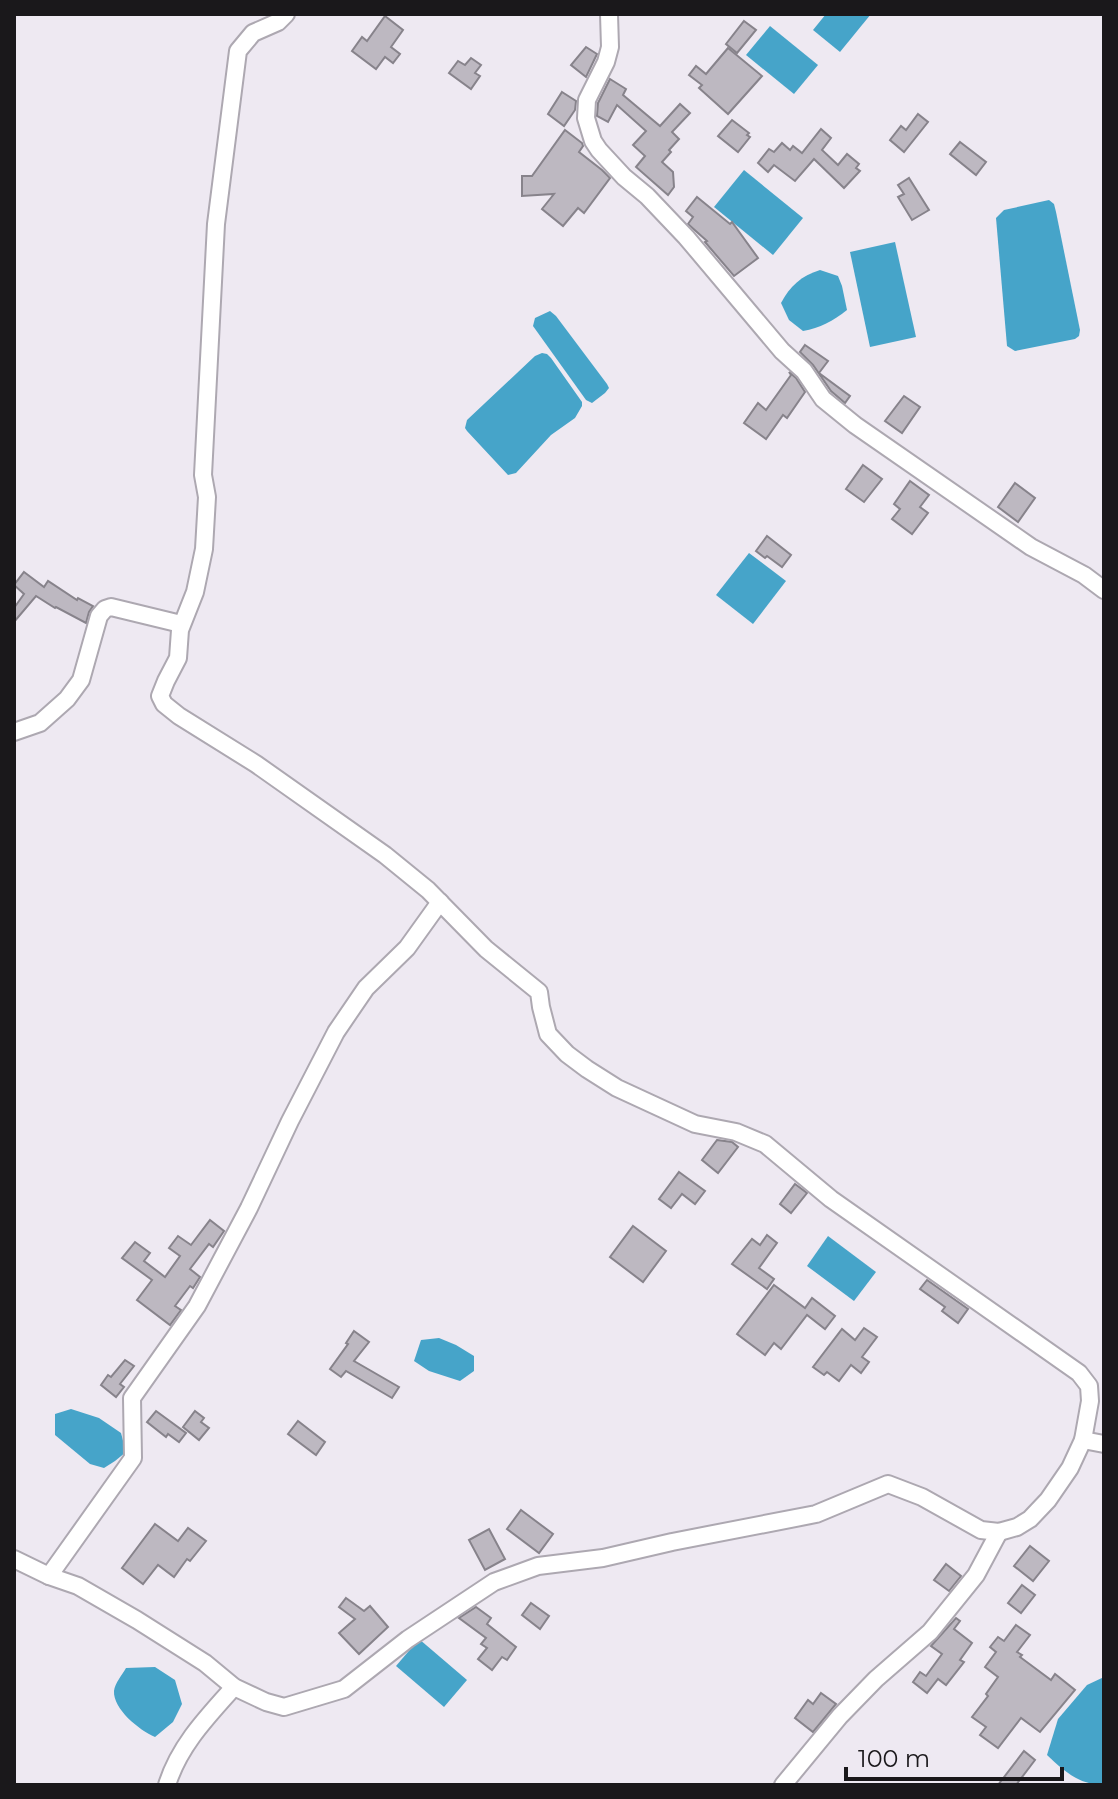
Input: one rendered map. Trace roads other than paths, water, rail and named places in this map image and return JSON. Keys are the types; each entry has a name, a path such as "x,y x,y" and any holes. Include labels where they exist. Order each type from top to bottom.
{"street":[{"path":"14,1559 78,1586 205,1663 234,1687 284,1707 344,1689 408,1639 494,1582 538,1566 603,1558 816,1514 888,1484 922,1497 981,1530 999,1532 1017,1527 1030,1519 1048,1500 1070,1468 1083,1440 1090,1401 1089,1386 1079,1373 831,1199 765,1144 736,1132 695,1124 617,1088 567,1054 548,1034 539,992 486,949 440,902 385,855 341,823 164,704 160,696 178,658 181,624 195,592 204,549 207,497 203,475 216,224 238,51 253,33 278,22 286,14"},
{"path":"609,14 610,47 587,100 586,118 599,150 686,237 782,351 804,371 823,399 855,425 1031,547 1084,575 1104,590"},
{"path":"14,732 40,723 67,699 81,680 99,616 105,609 111,607 181,624"},
{"path":"49,1576 133,1458 132,1398 197,1306 336,1032 366,988 407,948 440,902"},
{"path":"1083,1440 1104,1444"},
{"path":"783,1785 840,1716 930,1632 976,1575 999,1532"},
{"path":"167,1785 181,1751 234,1687"}],"water":[{"path":"826,14 871,14 840,52 813,30"},
{"path":"770,26 818,65 794,94 746,55"},
{"path":"744,170 803,218 773,255 714,207"},
{"path":"1049,200 1056,212 1079,336 1015,351 1007,346 996,218 1004,210"},
{"path":"895,242 916,337 870,347 850,252"},
{"path":"820,270 838,276 847,310 826,324 803,331 789,320 781,303 797,282"},
{"path":"550,311 609,388 592,403 586,400 533,326 535,318"},
{"path":"542,353 551,358 582,406 575,418 551,435 516,473 508,475 467,431 467,420 535,356"},
{"path":"749,553 786,581 753,624 716,595"},
{"path":"828,1236 876,1272 854,1301 807,1266"},
{"path":"439,1338 474,1356 474,1371 460,1381 429,1371 414,1361 421,1340"},
{"path":"71,1409 99,1418 121,1433 126,1452 104,1468 90,1464 55,1435 55,1414"},
{"path":"419,1639 467,1680 444,1707 396,1666"},
{"path":"155,1667 175,1680 182,1704 173,1722 155,1737 122,1712 114,1691 126,1668"},
{"path":"1104,1677 1104,1785 1079,1780 1047,1755 1058,1719 1087,1685"}]}
